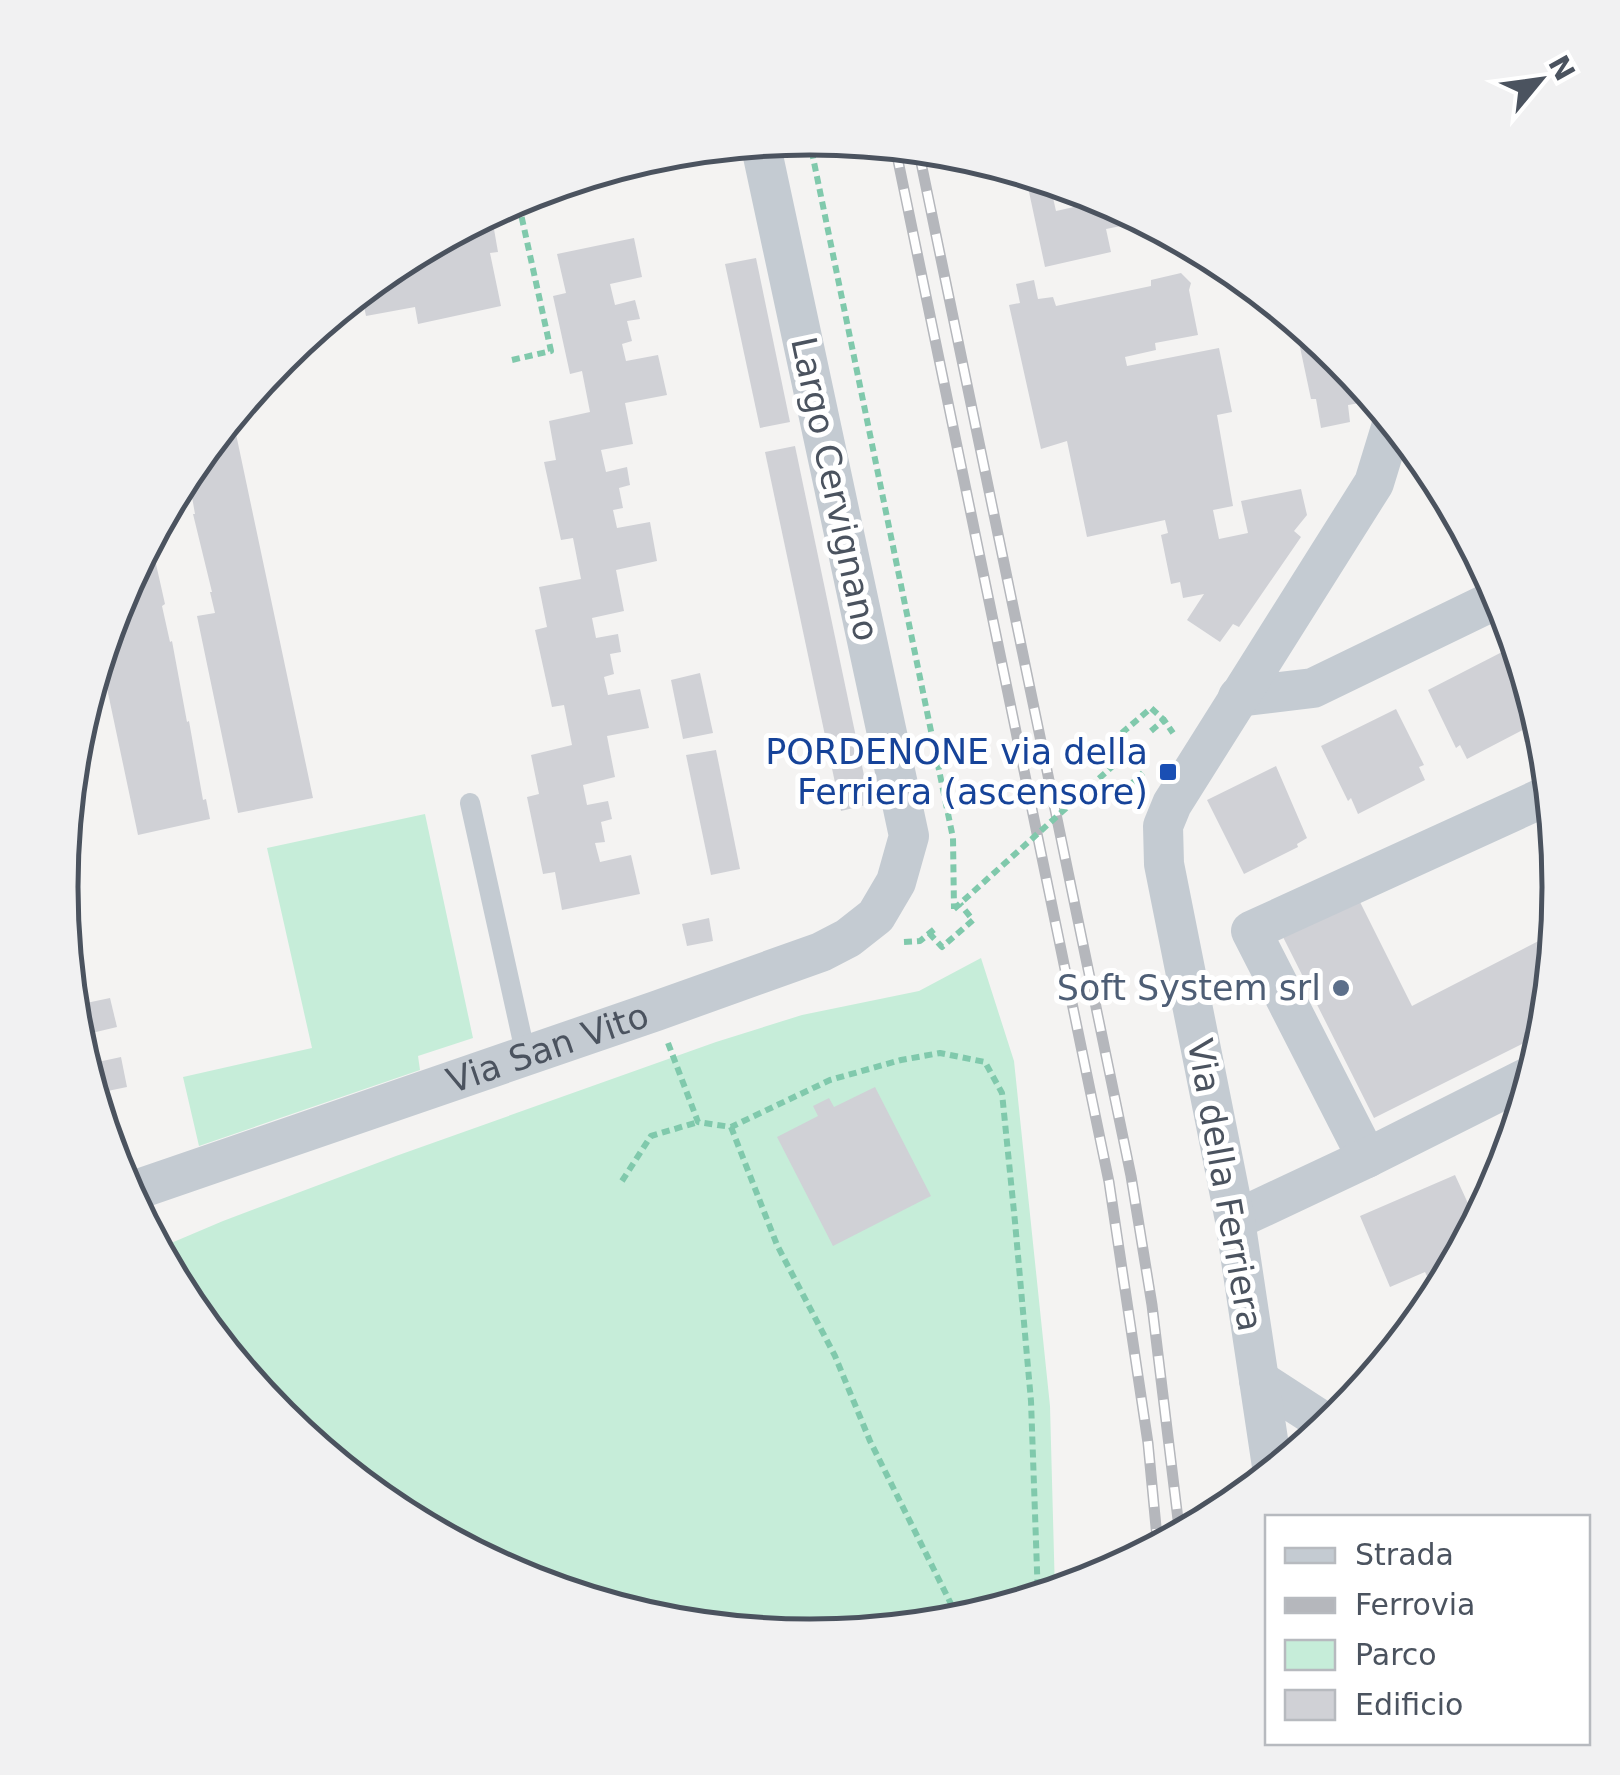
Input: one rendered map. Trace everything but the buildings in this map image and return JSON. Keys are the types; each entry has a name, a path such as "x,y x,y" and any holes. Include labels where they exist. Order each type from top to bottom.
{"street":[{"name":"Largo Cervignano","path":"763,157 909,836"},
{"name":"Via della Ferriera","path":"1271,1457 1236,1220 1164,864 1164,826 1172,804 1374,483 1388,438"},
{"path":"1238,698 1314,688 1486,604"},
{"path":"1367,1158 1250,930 1537,800"},
{"name":"Via San Vito","path":"142,1188 821,952 848,938 876,916 896,882 909,836"},
{"path":"1236,1220 1516,1083"},
{"path":"1259,1380 1316,1417"}],"lane":[{"path":"470,803 526,1056"}],"path":[{"path":"813,155 954,838 957,907 973,920 942,947 929,934"},
{"path":"512,360 551,351 522,215"},
{"path":"957,907 1131,750 1116,738 1151,708 1164,720"},
{"path":"656,1011 698,1122"},
{"path":"622,1180 651,1136 698,1122 731,1127 830,1080 902,1060 940,1053 985,1062 1002,1093 1016,1222 1032,1401 1038,1583"},
{"path":"731,1127 778,1245 835,1356 870,1440 952,1606"}],"green space":[{"path":"425,814 473,1038 418,1056 420,1070 199,1146 183,1077 312,1048 267,848"},
{"path":"981,958 1014,1061 1050,1406 1055,1577 1045,1581 1000,1595 906,1614 810,1620 714,1614 667,1606 620,1595 530,1564 403,1497 327,1438 259,1370 229,1333 170,1243 396,1156 716,1042 802,1015 919,991"}],"railway":[{"path":"898,160 1109,1182 1148,1443 1156,1532"},
{"path":"921,164 1131,1176 1152,1305 1178,1521"}],"place":[{"name":"PORDENONE via della Ferriera (ascensore)","path":"1168,772"},
{"name":"Soft System srl","path":"1341,988"}]}
